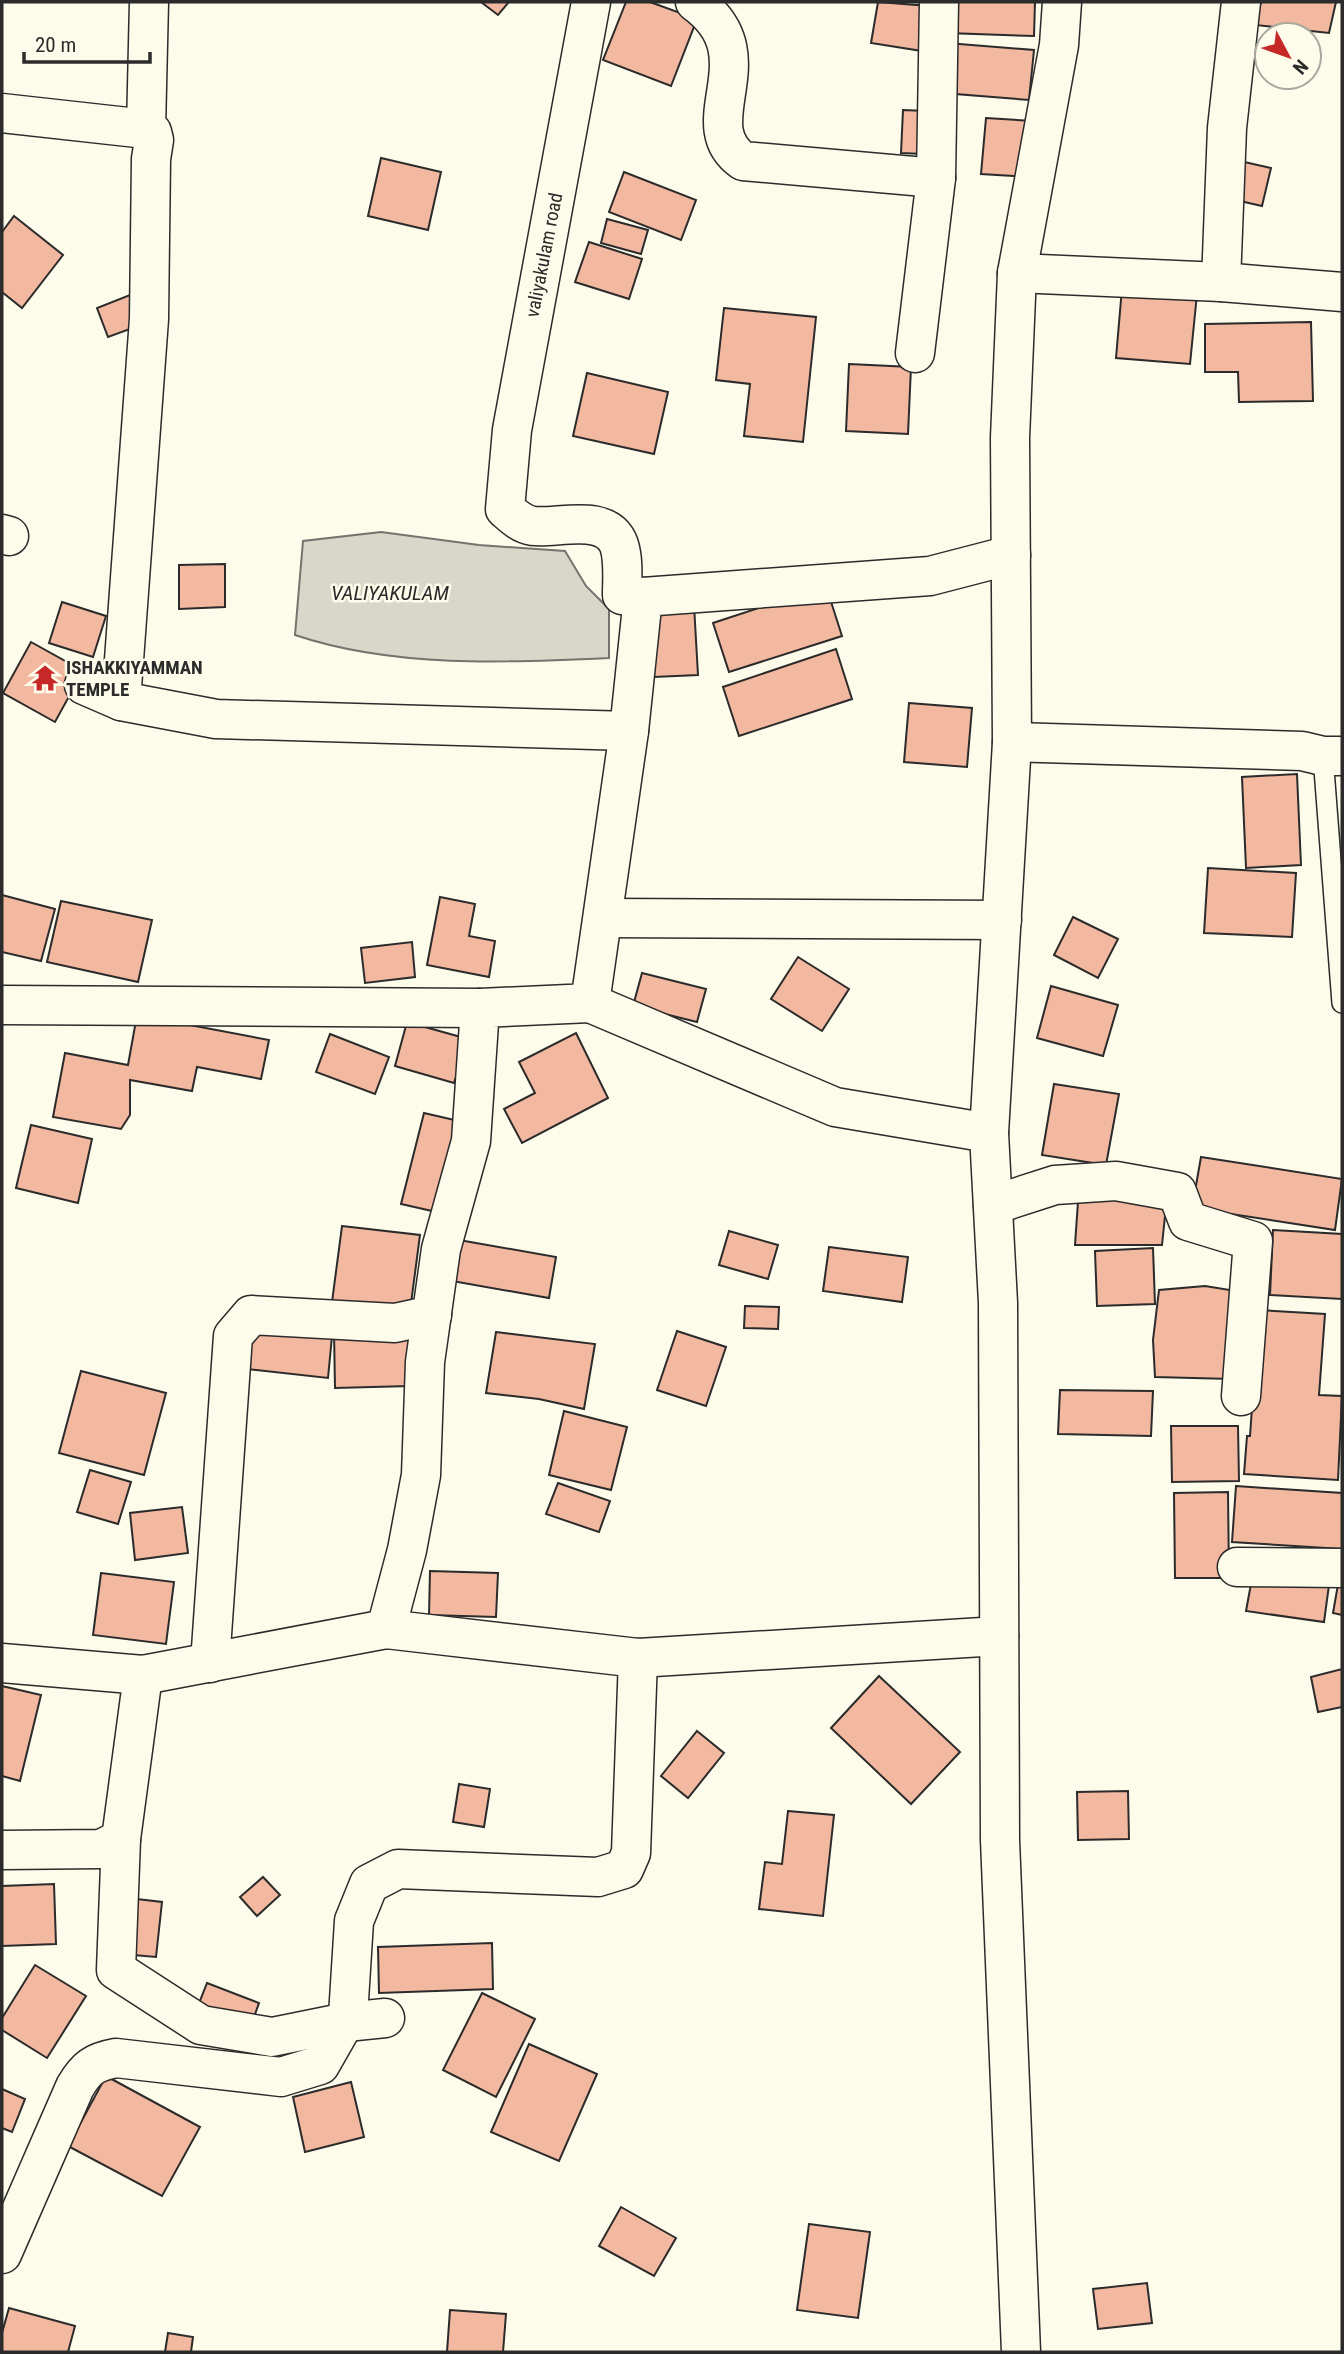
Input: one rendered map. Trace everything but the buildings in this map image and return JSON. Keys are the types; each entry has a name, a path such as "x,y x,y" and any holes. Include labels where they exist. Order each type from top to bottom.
{"street":[{"path":"146,129 149,2"},
{"name":"valiyakulam road","path":"591,2 512,430 505,509 518,521 533,526 591,526 612,534 620,546 622,595 643,597"},
{"path":"695,2 710,12 723,30 730,54 723,130 725,144 731,153 743,161 936,178"},
{"path":"915,353 936,178 939,2"},
{"path":"1021,2352 1000,1840 998,1303 989,1133 1012,742 1010,438 1017,273 1059,45 1062,2"},
{"path":"1221,282 1227,128 1241,2"},
{"path":"2,114 146,129 152,132 154,140 151,159 149,319 121,701"},
{"path":"1017,273 1221,282 1342,292"},
{"path":"590,1003 629,731 643,597 930,576 1011,555"},
{"path":"84,685 121,701 216,719 629,731"},
{"path":"1012,742 1302,751 1332,756"},
{"path":"603,918 1002,920"},
{"path":"2,1005 480,1008 590,1003 835,1107 989,1133"},
{"path":"386,1629 407,1550 421,1475 425,1362 441,1249 471,1141 480,1008"},
{"path":"993,1205 1055,1185 1116,1181 1177,1192 1188,1221 1253,1241 1241,1396"},
{"path":"210,1663 233,1336 251,1315 395,1322 432,1315"},
{"path":"1237,1567 1342,1567"},
{"path":"2,1663 144,1675 386,1629 638,1658 999,1636"},
{"path":"2,2254 75,2087 84,2072 95,2062 116,2058 281,2077 320,2065 346,2022 354,1921 369,1884 377,1879 398,1869 598,1877 624,1869 631,1853 638,1658"},
{"path":"144,1675 121,1839 116,1970 201,2025 272,2037 346,2022 385,2018"},
{"path":"2,1850 100,1849 121,1839"}],"lane":[{"path":"1332,756 1342,1003"}],"water":[{"name":"VALIYAKULAM","path":"381,532 479,545 565,551 586,586 609,609 609,658 450,661 371,653 332,646 295,635 303,541"}],"place":[{"name":"ISHAKKIYAMMAN TEMPLE","path":"45,678"}]}
